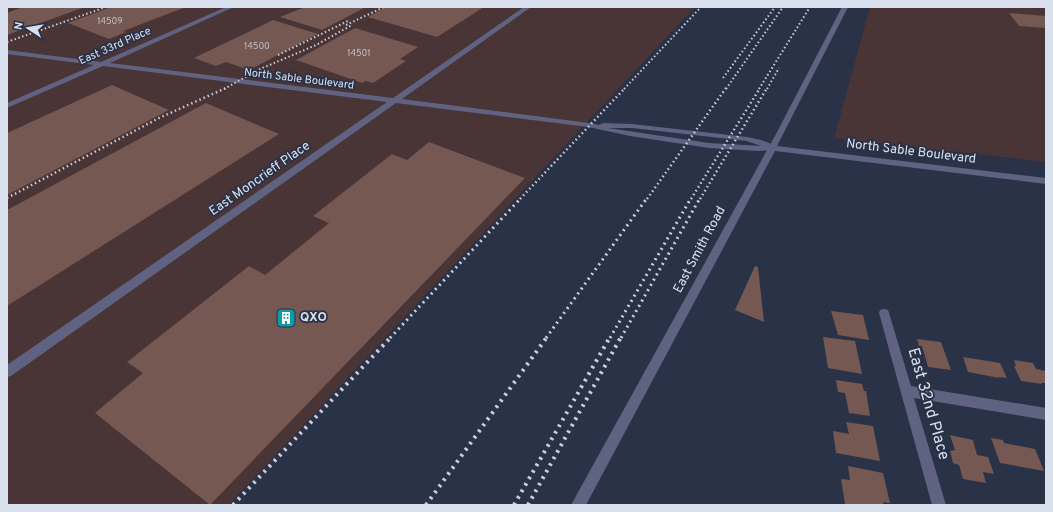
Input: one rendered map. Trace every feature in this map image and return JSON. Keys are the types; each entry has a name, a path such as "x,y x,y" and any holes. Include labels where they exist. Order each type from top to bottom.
{"street":[{"name":"East 33rd Place","path":"7,106 231,7"},
{"name":"East Moncrieff Place","path":"7,372 528,7"},
{"name":"East Smith Road","path":"578,505 772,148 845,7"},
{"name":"North Sable Boulevard","path":"7,52 589,126 624,134 688,142 742,148 772,148 1046,181"},
{"name":"East 32nd Place","path":"884,313 939,505"},
{"path":"906,391 1046,414"}],"shaded area":[{"path":"7,7 695,7 229,505 7,505"},
{"path":"870,7 1046,7 1046,162 834,138"}],"building":[{"path":"23,7 85,7 7,35 7,13"},
{"path":"111,7 186,7 123,31 126,32 109,39 68,23"},
{"path":"305,7 366,7 322,30 280,17"},
{"path":"386,7 484,7 437,37 368,17"},
{"path":"1009,13 1046,16 1046,28 1019,26"},
{"path":"273,20 318,34 249,70 226,62 216,66 194,58"},
{"path":"355,28 418,47 400,59 406,61 373,83 366,81 362,83 296,60"},
{"path":"112,85 169,110 7,195 7,133"},
{"path":"206,103 279,134 7,306 7,210"},
{"name":"QXO","path":"429,142 525,178 210,505 95,413 143,373 127,362 249,266 265,275 329,223 313,216 392,154 407,160"},
{"path":"755,266 758,267 764,322 735,310"},
{"path":"831,311 863,315 869,340 838,335"},
{"path":"823,337 855,341 862,374 828,368"},
{"path":"917,339 941,342 951,370 928,367 922,346 919,346"},
{"path":"963,357 1000,363 1007,378 998,377 999,378 968,372"},
{"path":"1014,360 1033,363 1036,369 1046,371 1046,383 1041,383 1042,384 1021,381 1014,366 1016,366"},
{"path":"836,380 862,384 864,391 866,391 870,416 849,413 845,393 838,392"},
{"path":"846,422 873,426 880,461 836,453 833,431 849,434"},
{"path":"950,435 973,440 977,455 988,457 994,474 983,472 986,483 963,479 959,465 953,463 950,451 955,450"},
{"path":"991,438 1003,440 1004,443 1035,449 1044,471 1000,463"},
{"path":"848,466 883,473 890,503 883,502 884,505 845,504 841,479 850,480"}],"railway":[{"path":"7,42 106,7"},
{"path":"346,25 384,7"},
{"path":"624,89 701,7"},
{"path":"723,78 775,7"},
{"path":"726,89 783,7"},
{"path":"759,89 810,7"},
{"path":"278,55 350,20"},
{"path":"225,88 258,70 316,45 352,25"},
{"path":"767,89 779,68"},
{"path":"7,198 159,118 225,88"},
{"path":"520,199 625,88"},
{"path":"647,199 726,88"},
{"path":"691,199 760,88"},
{"path":"700,199 767,88"},
{"path":"390,338 521,198"},
{"path":"546,338 647,198"},
{"path":"610,338 691,198"},
{"path":"621,338 700,198"},
{"path":"233,505 391,337"},
{"path":"426,505 547,337"},
{"path":"514,505 610,337"},
{"path":"528,505 621,337"}],"place":[{"name":"QXO","path":"286,318"}]}
